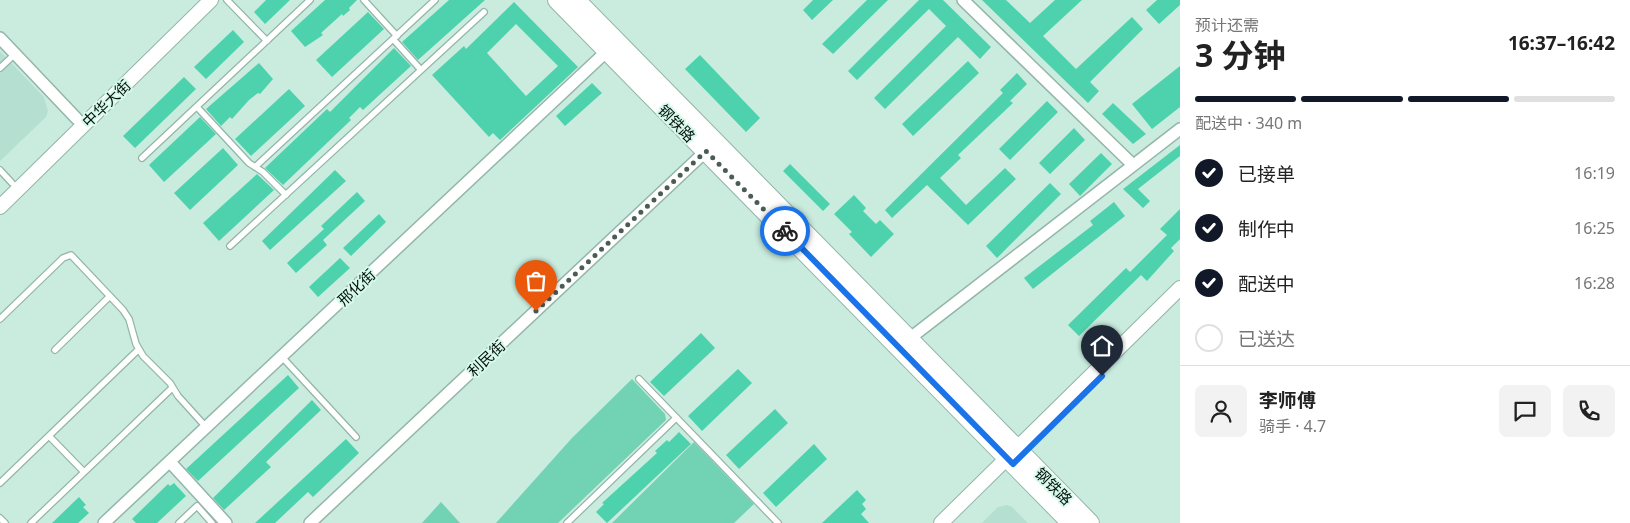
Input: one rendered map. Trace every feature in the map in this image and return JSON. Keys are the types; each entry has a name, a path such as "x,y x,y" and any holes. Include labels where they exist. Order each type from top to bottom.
{"main road":[{"name":"钢铁路","path":"557,0 706,151 1015,456 1090,523"},
{"name":"钢铁路","path":"576,0 909,339 1015,456 1072,523"}],"street":[{"name":"中华大街","path":"0,195 200,0"},
{"name":"中华大街","path":"0,207 212,0"},
{"path":"963,0 1132,164"},
{"path":"2,44 16,54 77,119"},
{"name":"邢化街","path":"104,523 607,51"},
{"path":"909,339 1132,164 1180,129"},
{"name":"利民街","path":"310,523 706,151"},
{"path":"953,523 1015,456 1180,288"},
{"path":"941,523 1180,300"},
{"path":"170,462 226,523"}],"lane":[{"path":"227,0 267,41"},
{"path":"142,158 310,0"},
{"path":"364,0 421,70"},
{"path":"255,167 436,0"},
{"path":"230,246 484,12"},
{"path":"0,68 16,54"},
{"path":"197,107 255,167 263,172 286,195"},
{"path":"0,170 12,183"},
{"path":"0,319 67,255 71,255 129,319 139,349 206,428"},
{"path":"55,350 110,296"},
{"path":"0,483 139,349"},
{"path":"282,357 356,438"},
{"path":"639,379 778,523"},
{"path":"31,523 172,388"},
{"path":"567,523 676,418"},
{"path":"49,436 84,472"},
{"path":"179,523 197,506 212,523"},
{"path":"0,518 5,523"}],"shaded area":[{"path":"0,51 44,97 48,111 46,117 0,161"},
{"path":"1007,505 1012,507 1028,523 982,523 998,507"}],"green space":[{"path":"632,379 665,414 666,420 558,523 496,523 572,438"},
{"path":"694,442 754,504 734,523 612,523"},
{"path":"441,502 460,523 422,523"}],"building":[{"path":"266,0 290,0 265,24 254,12"},
{"path":"325,0 357,0 349,8 350,10 343,16 342,14 321,33 323,35 305,47 291,31"},
{"path":"449,0 485,0 418,60 402,42"},
{"path":"813,0 833,0 812,20 803,10"},
{"path":"867,0 888,0 833,54 822,44"},
{"path":"919,0 943,0 991,47 980,59 958,37 885,109 874,98 946,26 929,9 857,80 848,71"},
{"path":"982,0 1006,0 1030,23 1055,0 1082,0 1043,36 1076,69 1132,17 1143,29 1090,82 1099,91 1088,103"},
{"path":"1157,0 1180,0 1180,5 1159,24 1146,10"},
{"path":"514,2 578,67 500,140 493,133 489,137 432,75 464,46 466,49","holes":["516,24 558,66 526,96 487,53"]},
{"path":"368,12 384,29 332,77 316,60"},
{"path":"233,30 244,42 206,79 194,67"},
{"path":"394,48 411,66 363,110 360,107 349,118 351,120 283,185 265,168 327,109 330,112"},
{"path":"700,55 760,118 746,132 685,69"},
{"path":"968,61 979,73 913,136 902,124"},
{"path":"259,63 273,79 260,94 258,93 249,100 232,119 230,117 221,126 206,109"},
{"path":"1180,66 1180,107 1152,129 1132,104"},
{"path":"1017,73 1027,84 1010,101 1013,103 958,155 961,158 940,178 966,205 1005,168 1016,179 968,225 927,185 892,218 885,210 1003,93 1000,90"},
{"path":"184,77 196,89 135,148 123,136"},
{"path":"592,83 602,93 565,126 556,116"},
{"path":"289,89 305,106 251,156 235,139"},
{"path":"1047,101 1058,112 1010,160 999,149"},
{"path":"1113,103 1146,134 1133,144 1102,114"},
{"path":"200,117 216,134 164,182 149,165"},
{"path":"1074,128 1085,140 1050,174 1039,163"},
{"path":"1180,145 1180,156 1138,189 1150,201 1143,208 1123,189"},
{"path":"223,148 238,165 190,210 174,193"},
{"path":"1101,153 1112,164 1080,196 1069,184"},
{"path":"790,164 830,204 823,211 783,171"},
{"path":"335,170 346,181 270,250 262,241"},
{"path":"257,174 274,190 219,241 203,223"},
{"path":"1050,183 1061,194 997,258 986,246"},
{"path":"357,192 365,201 323,240 327,245 296,273 287,263 324,229 321,226"},
{"path":"854,195 866,208 863,211 876,224 880,220 894,234 871,257 849,234 852,232 834,214"},
{"path":"1114,202 1125,216 1033,289 1024,278 1093,225 1090,221"},
{"path":"1180,209 1180,239 1171,248 1174,251 1147,281 1141,275 1079,336 1068,325 1126,268 1130,272 1167,235 1160,229"},
{"path":"379,214 386,222 351,256 343,248"},
{"path":"340,258 350,268 318,297 309,287"},
{"path":"701,333 715,348 664,396 650,382"},
{"path":"738,369 752,383 702,431 688,416"},
{"path":"288,375 299,388 198,481 186,469"},
{"path":"312,400 321,410 266,462 271,467 224,510 213,498"},
{"path":"775,409 788,423 739,469 726,455"},
{"path":"679,432 691,444 607,523 596,512 604,504 602,503 657,453 655,451 667,440 669,442"},
{"path":"346,439 359,453 313,497 308,492 275,523 255,523"},
{"path":"814,444 827,459 776,507 763,493"},
{"path":"174,483 186,496 157,523 136,523 132,519 168,484 170,486"},
{"path":"857,490 866,500 862,504 866,509 861,514 869,523 822,523"},
{"path":"79,497 86,505 83,507 89,513 78,523 52,523"}],"way so far":[{"path":"536,311 706,151 785,231"}],"route":[{"path":"785,231 1013,464 1102,376"}]}
